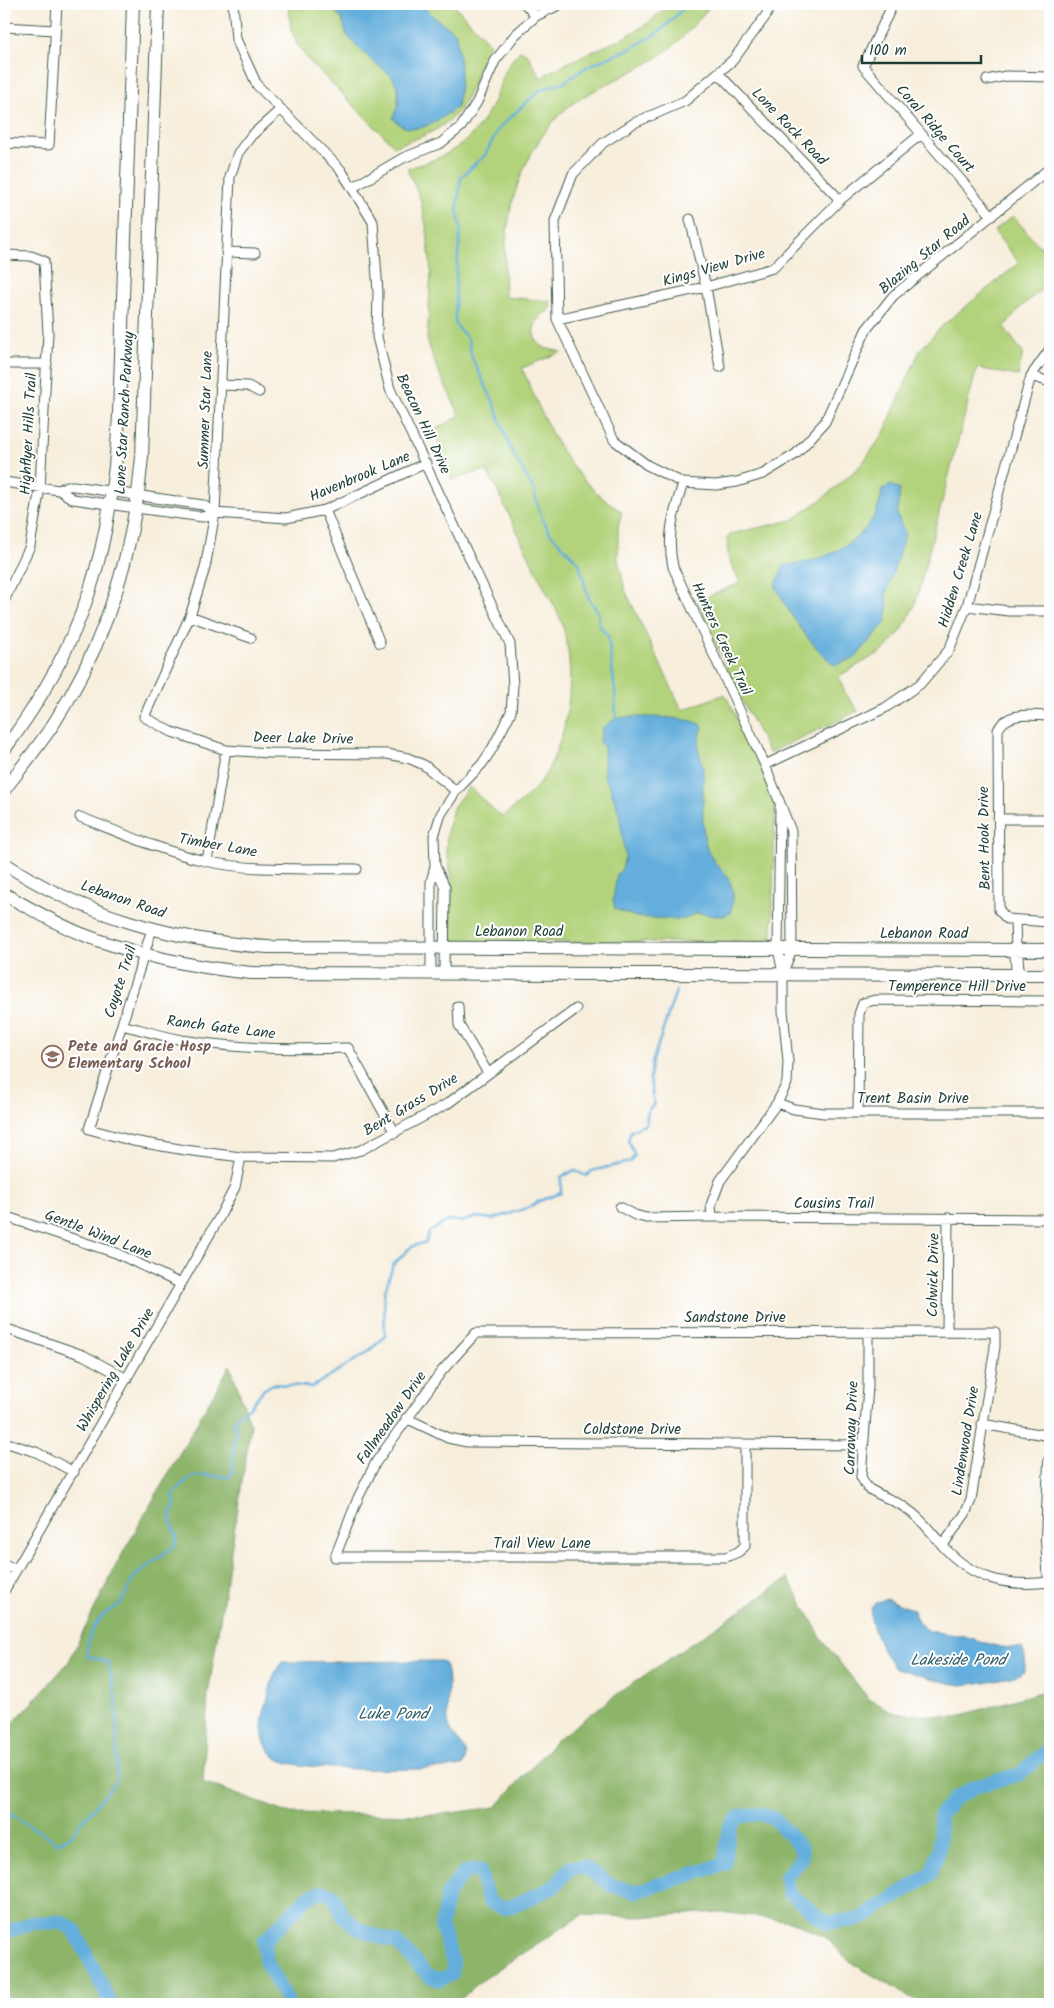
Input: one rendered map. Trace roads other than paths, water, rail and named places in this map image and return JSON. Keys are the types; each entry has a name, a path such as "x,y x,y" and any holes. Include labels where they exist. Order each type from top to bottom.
{"main road":[{"name":"Lone Star Ranch Parkway","path":"4,750 39,700 70,642 94,580 106,534 112,498 119,415 134,4"},
{"name":"Lone Star Ranch Parkway","path":"4,790 54,723 84,670 116,592 137,502 142,438 158,4"},
{"name":"Lebanon Road","path":"4,863 34,882 73,900 152,929 216,942 268,947 1050,950"},
{"path":"4,894 78,932 144,954 194,965 251,973 1050,975"},
{"path":"1016,950 1018,975"},
{"path":"1050,1461 1047,1540 1050,1582"}],"street":[{"path":"4,143 50,145 57,4"},
{"name":"Beacon Hill Drive","path":"234,4 236,39 257,85 341,170 373,222 378,292 376,337 390,389 510,644 513,686 511,712 502,732 482,764 456,791 441,814 434,836 435,866 431,882 431,973"},
{"path":"525,4 536,16"},
{"path":"352,188 386,167 441,143 460,127 477,102 495,61 515,35 536,16 562,4"},
{"path":"557,320 555,221 573,174 603,143 634,122 686,101 733,60 766,17 772,4"},
{"name":"Coral Ridge Court","path":"893,4 864,66 920,134 992,216"},
{"path":"4,28 55,30"},
{"name":"Lone Rock Road","path":"718,73 840,200"},
{"path":"987,80 1006,76 1050,77"},
{"name":"Summer Star Lane","path":"144,717 190,616 205,568 216,513 230,177 238,154 251,136 281,109"},
{"name":"Kings View Drive","path":"557,320 706,287 773,268 840,200 920,134"},
{"name":"Blazing Star Road","path":"557,320 614,440 647,465 683,483 716,485 737,482 763,474 796,454 825,422 866,330 893,296 1050,168"},
{"path":"690,219 706,287 720,367"},
{"path":"226,252 255,253"},
{"name":"Highflyer Hills Trail","path":"4,255 31,256 44,261 48,333 40,488 30,546 4,601"},
{"name":"Hidden Creek Lane","path":"765,765 885,708 920,684 949,650 967,606 1030,376 1050,348"},
{"path":"4,364 47,364"},
{"path":"1030,376 1050,382"},
{"path":"220,385 248,386 259,392"},
{"name":"Havenbrook Lane","path":"59,490 67,486 74,486 112,498 203,517 216,513 286,518 325,510 426,463"},
{"name":"Havenbrook Lane","path":"4,482 59,490 73,499 112,498"},
{"name":"Hunters Creek Trail","path":"683,483 671,523 669,548 673,567 765,765 791,831 792,949 783,973"},
{"path":"325,510 380,643"},
{"path":"967,606 1008,611 1050,611"},
{"path":"190,616 251,638"},
{"name":"Bent Hook Drive","path":"1015,921 1007,919 999,910 998,730 1001,722 1015,716 1050,716"},
{"name":"Deer Lake Drive","path":"144,717 172,732 226,750 269,753 387,754 408,758 424,765 456,791"},
{"path":"207,861 226,750"},
{"name":"Hunters Creek Trail","path":"712,1217 711,1205 720,1181 777,1103 783,1092 788,1072 783,973 778,949 780,801"},
{"name":"Timber Lane","path":"80,817 158,848 207,861 262,868 357,868"},
{"path":"998,819 1050,819"},
{"name":"Beacon Hill Drive","path":"435,866 445,887 444,973"},
{"path":"1016,950 1015,921 1050,922"},
{"name":"Coyote Trail","path":"89,1129 152,929"},
{"name":"Temperence Hill Drive","path":"858,1112 859,1014 864,1003 875,1000 1050,1001"},
{"path":"458,1006 459,1025 488,1073"},
{"name":"Bent Grass Drive","path":"89,1129 162,1146 241,1157 333,1158 361,1150 395,1134 447,1104 576,1009"},
{"name":"Ranch Gate Lane","path":"122,1025 181,1040 245,1048 307,1050 348,1048 395,1134"},
{"name":"Trent Basin Drive","path":"777,1103 807,1111 1050,1114"},
{"name":"Whispering Lake Drive","path":"4,1591 74,1472 235,1187 241,1157"},
{"name":"Cousins Trail","path":"620,1207 634,1215 646,1218 1050,1219"},
{"name":"Gentle Wind Lane","path":"4,1216 116,1253 181,1284"},
{"name":"Colwick Drive","path":"947,1332 948,1218"},
{"path":"4,1328 83,1355 127,1379"},
{"name":"Carraway Drive","path":"868,1332 868,1386 861,1477 868,1489 904,1506 925,1523 961,1564 972,1571 997,1581 1015,1584 1050,1582"},
{"name":"Sandstone Drive","path":"476,1333 995,1332"},
{"name":"Lindenwood Drive","path":"943,1545 966,1514 971,1500 995,1347 995,1332"},
{"name":"Fallmeadow Drive","path":"335,1557 358,1498 376,1462 441,1372 476,1333"},
{"name":"Coldstone Drive","path":"406,1418 448,1438 467,1442 863,1445"},
{"path":"982,1424 1050,1436"},
{"path":"4,1442 36,1452 74,1472"},
{"name":"Trail View Lane","path":"335,1557 726,1557 738,1552 745,1546 745,1444"},
{"path":"4,1565 16,1570"}],"water":[{"path":"327,4 421,4 434,17 455,32 460,69 457,107 426,126 409,128 401,125 393,118 398,105 398,87 391,75 372,61 347,36 342,19"},
{"path":"891,485 900,490 897,514 905,534 886,595 888,608 886,622 854,659 834,665 800,628 775,585 785,565 817,559 833,553 861,533 871,521 878,506 882,490"},
{"path":"627,717 689,720 703,726 699,739 699,751 703,768 705,841 708,852 725,874 732,889 733,899 730,913 718,916 696,913 685,919 672,919 636,917 615,909 613,900 617,874 622,869 625,856 619,813 610,787 604,777 604,747 599,742 603,727 615,719"},
{"name":"Lakeside Pond","path":"887,1599 912,1609 918,1622 928,1631 964,1636 1000,1647 1022,1648 1025,1660 1024,1671 1012,1677 962,1685 895,1668 878,1640 871,1615 873,1605"},
{"name":"Luke Pond","path":"442,1661 446,1666 448,1682 448,1722 450,1729 465,1751 466,1755 463,1766 426,1769 367,1769 310,1766 278,1759 272,1754 265,1742 262,1729 263,1715 273,1678 282,1662"}],"waterway":[{"path":"616,721 615,691 608,636 599,625 598,612 589,599 579,563 549,532 539,511 534,490 511,450 493,401 472,358 468,339 455,324 456,278 461,227 457,210 461,177 485,155 499,128 540,90 565,82 586,67 632,48 659,32 688,4"},
{"path":"4,1810 58,1843 71,1835 117,1780 116,1697 108,1662 87,1656 88,1642 94,1627 103,1615 120,1604 135,1576 174,1546 177,1538 170,1518 175,1504 173,1495 192,1477 204,1475 230,1477 232,1473 236,1427 234,1420 238,1415 249,1408 263,1390 273,1384 312,1387 365,1354 385,1337 384,1294 393,1265 411,1247 426,1242 429,1232 447,1221 461,1222 476,1217 493,1219 530,1207 537,1202 561,1193 561,1177 574,1170 586,1176 591,1171 630,1162 635,1155 628,1141 631,1131 646,1124 648,1110 654,1104 650,1079 652,1063 676,991"},
{"path":"289,2004 266,1963 264,1941 309,1896 323,1892 333,1895 342,1915 361,1930 397,1943 428,1975 440,1980 452,1974 453,1963 441,1926 448,1893 465,1872 480,1871 488,1901 503,1908 512,1906 554,1887 571,1867 584,1867 613,1886 635,1892 724,1864 730,1826 740,1816 760,1814 773,1818 801,1848 802,1858 785,1877 789,1893 827,1923 860,1919 931,1874 939,1851 940,1815 955,1798 977,1786 1020,1774 1050,1747"},
{"path":"4,1933 32,1923 62,1922 75,1931 111,2004"}],"place":[{"name":"Pete and Gracie Hosp Elementary School","path":"52,1056"}]}
